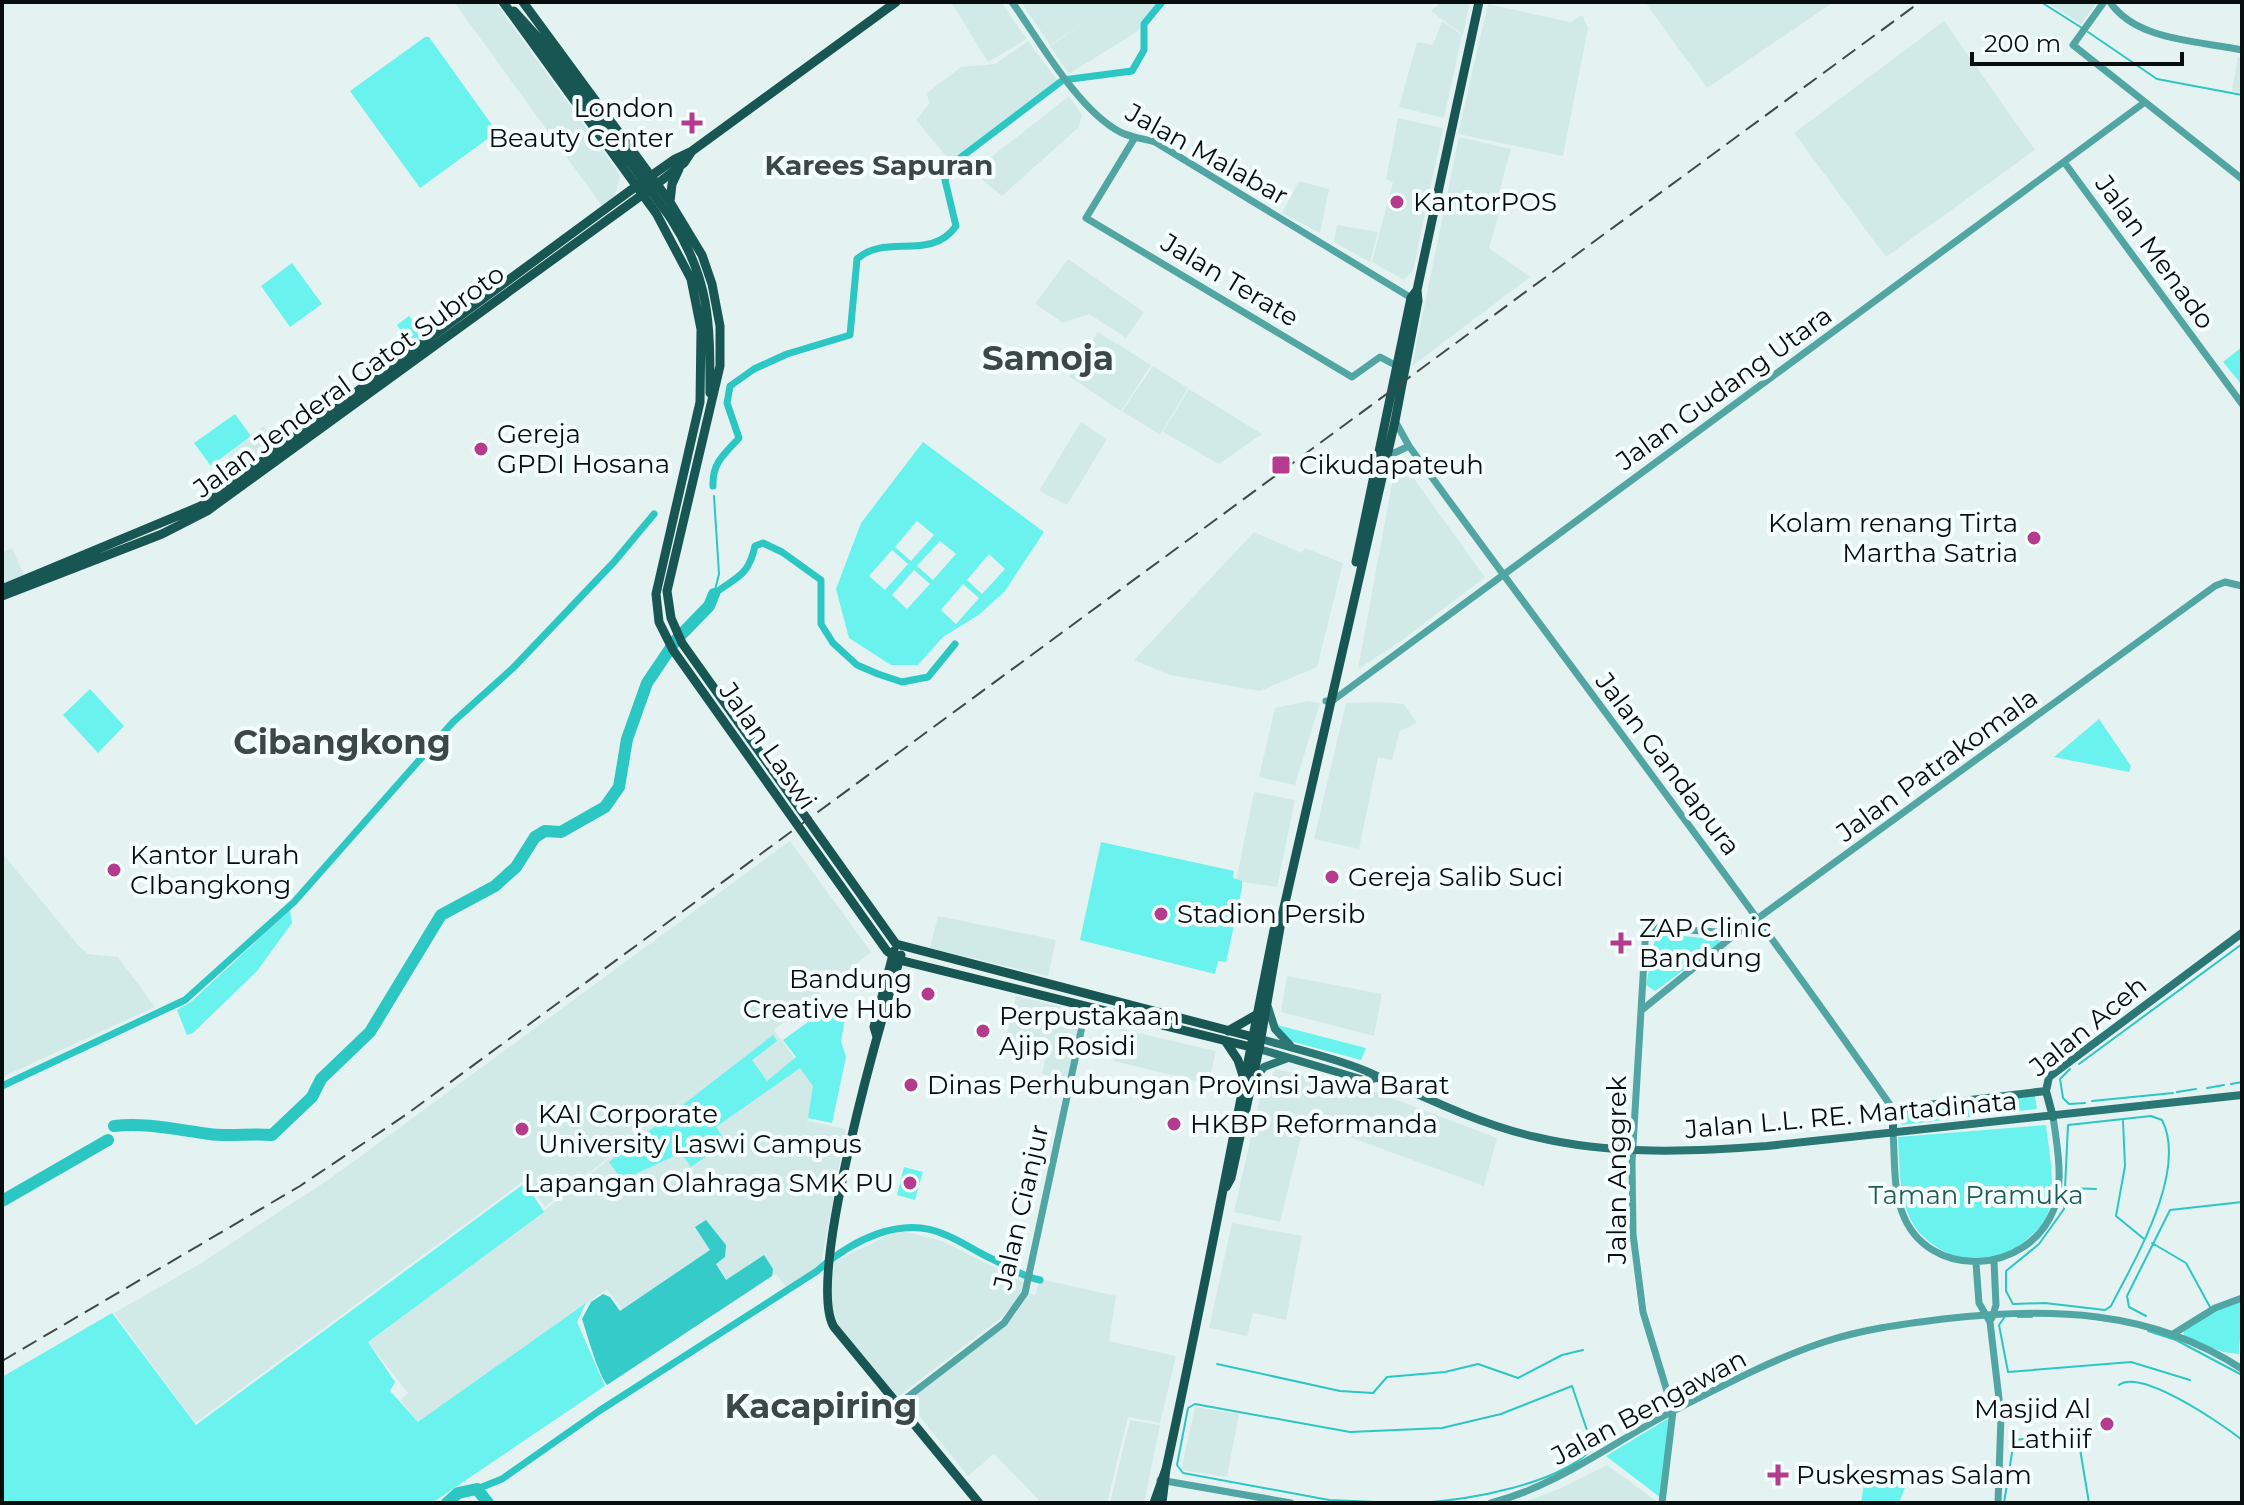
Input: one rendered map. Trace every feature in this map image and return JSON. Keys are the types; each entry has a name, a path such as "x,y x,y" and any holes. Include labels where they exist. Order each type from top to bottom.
{"main road":[{"path":"505,2 543,43 686,242 709,307 710,360 705,403"},
{"path":"505,2 631,163 660,165 678,162 670,202"},
{"path":"520,2 543,43"},
{"path":"520,2 631,163 620,204 644,207 656,213"},
{"name":"Jalan Jenderal Gatot Subroto","path":"2,589 201,506 896,2"},
{"path":"1154,1503 1163,1479 1226,1187 1225,1177 1267,998 1327,714 1397,366 1479,2"},
{"name":"Jalan Laswi","path":"631,163 654,180 702,255 716,301 721,350 657,578 657,607 666,637 896,958"},
{"name":"Jalan Laswi","path":"631,163 639,191 656,213 688,268 697,302 702,348 705,403 670,570 668,606 674,629 900,946"},
{"name":"Jalan Jenderal Gatot Subroto","path":"2,596 199,516 620,204"},
{"path":"1350,604 1395,421 1415,296"},
{"path":"1256,1043 1257,1013 1274,930 1282,916"},
{"name":"Jalan Aceh","path":"1893,1109 2046,1091 2049,1077 2242,933"},
{"path":"979,1503 896,1406 830,1321 825,1297 827,1254 900,946 1256,1043"},
{"path":"896,958 1086,1008 1227,1036 1257,1013"},
{"path":"1248,1083 1264,1067 1294,1054 1275,1029 1267,998"},
{"path":"1227,1036 1248,1083"},
{"name":"Jalan L.L. RE. Martadinata","path":"1256,1043 1377,1078 1535,1137 1633,1148 1709,1150 2053,1117 2242,1095"},
{"path":"2046,1091 2053,1117"},
{"path":"1893,1109 1893,1133"},
{"path":"1162,1503 1163,1479"}],"street":[{"name":"Jalan Malabar","path":"1012,2 1064,76 1103,119 1134,139 1155,142 1415,296"},
{"path":"2104,2 2073,45 2242,179"},
{"path":"2110,2 2129,22 2149,31 2242,50"},
{"name":"Jalan Gudang Utara","path":"1329,701 2145,102"},
{"name":"Jalan Terate","path":"1134,139 1086,218 1352,377 1380,357 1397,366"},
{"name":"Jalan Menado","path":"2064,162 2242,404"},
{"name":"Jalan Gandapura","path":"1395,421 1409,446 1760,919 1893,1109"},
{"path":"1386,457 1409,446"},
{"name":"Jalan Patrakomala","path":"1643,1009 1728,940 2215,586 2225,582 2242,586"},
{"name":"Jalan Anggrek","path":"1662,1503 1673,1411 1643,1312 1635,1265 1633,1148 1646,927 1717,932 1728,940"},
{"path":"1644,987 1661,993"},
{"name":"Jalan Cianjur","path":"896,1406 1004,1323 1021,1303 1086,1008"},
{"path":"1893,1133 1898,1198 1909,1226 1918,1239 1937,1253 1951,1260 1976,1263 1994,1261 2040,1231 2054,1209 2057,1186 2053,1117"},
{"path":"1994,1261 1990,1317 2002,1427 1998,1503"},
{"path":"1976,1263 1979,1303 1990,1317"},
{"path":"2173,1334 2215,1308 2242,1298"},
{"name":"Jalan Bengawan","path":"1491,1503 1572,1472 1673,1411 1831,1340 1888,1326 2038,1312 2109,1316 2173,1334 2240,1367"},
{"path":"2240,1367 2242,1357"},
{"path":"1163,1479 1291,1503"}],"shaded area":[{"path":"454,2 495,2 620,175 615,197 602,206"},
{"path":"951,2 1001,2 1027,39 988,62"},
{"path":"1021,2 1157,2 1138,31 1069,74 1050,46 1090,18 1050,45"},
{"path":"1441,2 1470,2 1463,35 1431,11"},
{"path":"1645,2 1834,2 1707,88"},
{"path":"2046,2 2096,2 2097,3 2081,24"},
{"path":"1488,4 1570,22 1582,15 1588,28 1563,156 1458,134"},
{"path":"1442,21 1462,35 1444,118 1399,107 1417,42 1433,45"},
{"path":"1944,21 2035,150 1886,257 1794,133"},
{"path":"1028,41 1058,81 950,161 916,120 929,104 927,93 961,67 995,64"},
{"path":"2238,57 2242,57 2242,93 2232,91"},
{"path":"1069,96 1082,115 1079,127 1002,196 980,178 991,171 985,162"},
{"path":"1398,118 1443,128 1413,271 1404,280 1372,262 1393,182 1386,179"},
{"path":"1459,137 1511,149 1498,196 1503,200 1489,248 1530,277 1412,366"},
{"path":"1299,181 1329,189 1320,233 1282,213"},
{"path":"1337,225 1378,232 1370,262 1334,242"},
{"path":"1068,259 1144,312 1126,338 1089,314 1063,323 1035,304"},
{"path":"1098,332 1151,365 1121,411 1069,376"},
{"path":"1153,366 1188,388 1160,435 1122,411"},
{"path":"1189,389 1262,434 1219,464 1163,432"},
{"path":"1081,422 1107,439 1067,505 1039,491"},
{"path":"263,426 273,439 272,445 234,473 226,463 229,454"},
{"path":"1404,465 1485,577 1401,641 1358,669 1395,467"},
{"path":"1254,532 1302,553 1305,548 1343,563 1317,667 1260,691 1170,675 1134,660"},
{"path":"12,548 24,575 2,584 2,552"},
{"path":"1308,701 1320,703 1295,785 1259,777 1275,708"},
{"path":"1346,703 1404,704 1417,723 1400,731 1392,760 1378,757 1359,849 1314,839"},
{"path":"1254,792 1295,800 1277,887 1236,881"},
{"name":"KAI Corporate University Laswi Campus","path":"790,841 871,952 774,1030 815,1086 807,1127 809,1121 846,1129 821,1264 786,1287 776,1274 716,1314 688,1274 628,1318 607,1289 420,1424 400,1400 408,1393 368,1342 547,1208 728,1065 545,1207 525,1180 195,1423 114,1313 198,1265 331,1178"},
{"path":"2,853 78,945 88,954 118,957 155,1007 2,1077"},
{"path":"938,916 1056,940 1048,976 930,948"},
{"path":"1287,976 1382,994 1374,1036 1281,1012"},
{"path":"1016,996 1084,1012 1068,1080 1042,1074 1046,1056 1004,1046"},
{"path":"1121,1029 1216,1051 1208,1084 1114,1061"},
{"path":"1276,1069 1376,1092 1497,1138 1484,1186 1305,1121 1280,1222 1234,1212 1261,1093"},
{"path":"706,1220 726,1245 725,1257 716,1264 726,1280 764,1255 773,1269 772,1276 607,1385 596,1363 582,1319 591,1302 603,1294 610,1297 620,1311 710,1250 695,1227"},
{"path":"1232,1223 1302,1236 1286,1320 1253,1313 1247,1336 1209,1328"},
{"path":"899,1230 942,1241 1023,1282 1018,1299 1001,1318 896,1398 839,1326 830,1302 834,1262"},
{"path":"1040,1279 1116,1296 1109,1341 1176,1356 1160,1423 1128,1417 1107,1503 1042,1503 994,1454 968,1476 908,1402 1015,1315 1029,1293 1035,1296"},
{"path":"1195,1407 1239,1414 1227,1477 1181,1470"},
{"path":"1130,1420 1160,1425 1144,1503 1110,1503"},
{"path":"1607,1465 1659,1503 1522,1503 1559,1489"}],"green space":[{"path":"429,37 497,132 420,188 350,91"},
{"path":"292,263 322,304 290,327 261,286"},
{"path":"409,316 428,336 413,347 397,325"},
{"path":"2242,347 2242,385 2223,362"},
{"path":"235,414 251,436 211,466 194,443"},
{"path":"923,442 1044,532 1005,591 980,614 943,637 918,665 891,665 849,638 836,589 861,523","holes":["917,521 934,535 911,561 895,547","940,541 956,554 933,580 917,566","892,550 908,564 885,590 869,576","989,554 1005,569 982,594 967,580","914,570 930,584 907,609 892,595","963,584 979,598 956,624 941,610"]},
{"path":"90,689 124,726 98,753 63,715"},
{"path":"2099,719 2131,766 2129,772 2054,757"},
{"name":"Stadion Persib","path":"1101,842 1234,871 1233,878 1242,881 1242,888 1226,962 1218,961 1215,974 1080,940"},
{"path":"290,910 292,923 257,971 193,1033 187,1035 177,1010 191,1002"},
{"path":"1656,933 1720,940 1719,944 1655,991 1646,985"},
{"path":"839,1000 847,1007 841,1041 846,1057 832,1123 808,1118 813,1086 800,1068 716,1127 726,1142 691,1167 681,1153 622,1180 609,1162 773,1035 777,1041 752,1060 767,1081 796,1057 783,1040"},
{"path":"1277,1025 1366,1048 1361,1060 1290,1041 1281,1034"},
{"path":"2035,1096 2037,1109 1901,1125 1900,1111"},
{"name":"Taman Pramuka","path":"2046,1125 2052,1174 2049,1211 2040,1227 2011,1252 1990,1263 1970,1262 1948,1254 1915,1227 1905,1206 1898,1137"},
{"name":"Lapangan Olahraga SMK PU","path":"904,1167 923,1172 915,1200 897,1195"},
{"path":"525,1183 544,1212 368,1342 395,1382 390,1391 418,1422 586,1303 577,1322 605,1386 432,1503 2,1503 2,1377 112,1313 196,1425"},
{"path":"2242,1301 2239,1354 2223,1352 2184,1337 2184,1329 2214,1311"},
{"path":"1672,1416 1661,1498 1606,1456"},
{"path":"1866,1472 1909,1477 1899,1503 1861,1503"}],"waterway":[{"path":"713,486 717,464 739,438 727,403 730,386 754,369 787,354 850,335 857,259 881,248 934,243 946,237 956,226 945,180 952,164 1063,80 1132,71 1144,50 1144,24 1162,2"},
{"path":"2041,2 2082,28"},
{"path":"2088,32 2157,79 2242,95"},
{"path":"714,496 719,574 714,594"},
{"path":"2,1086 185,1000 294,902 453,722 513,668 614,562 654,514"},
{"path":"714,594 745,570 755,546 763,543 782,552 821,580 821,624 833,643 857,665 902,682 928,677 955,644"},
{"path":"114,1126 150,1126 217,1135 272,1135 312,1097 321,1079 370,1032 441,915 495,886 516,867 535,837 545,831 561,832 605,807 619,787 627,739 647,683 676,640 709,606 714,594"},
{"path":"2079,1064 2242,944"},
{"path":"2070,1069 2060,1079 2063,1098 2069,1104 2085,1103"},
{"path":"2231,1084 2242,1082"},
{"path":"2207,1088 2224,1085"},
{"path":"2177,1092 2196,1089"},
{"path":"2092,1101 2173,1093"},
{"path":"2151,1116 2162,1120 2168,1141 2164,1189 2145,1240 2111,1306 2105,1310 2045,1303 2013,1304 2006,1291 2006,1271 2039,1244 2064,1209 2068,1125 2151,1116"},
{"path":"2123,1121 2125,1166 2116,1216 2144,1239"},
{"path":"2,1201 108,1140"},
{"path":"2069,1188 2096,1189"},
{"path":"2146,1316 2129,1307 2127,1296 2170,1210 2242,1202"},
{"path":"477,1489 502,1479 599,1411 845,1250 877,1234 894,1229 929,1229 1040,1280"},
{"path":"2152,1243 2186,1263 2210,1307"},
{"path":"2018,1317 2032,1317"},
{"path":"2004,1318 1999,1325 2008,1372 2131,1362 2190,1380"},
{"path":"2148,1331 2176,1340 2242,1375"},
{"path":"1217,1364 1340,1391 1373,1393 1387,1377 1445,1372 1478,1364 1518,1378 1562,1355 1583,1350"},
{"path":"2119,1385 2130,1382 2145,1384 2162,1391 2200,1411 2242,1440"},
{"path":"1400,1503 1329,1500 1183,1473 1177,1465 1188,1408 1195,1404 1350,1432 1442,1428 1501,1414 1572,1386 1593,1448 1578,1461 1536,1481 1511,1488 1419,1503"},
{"path":"2004,1503 2014,1440 2073,1434 2078,1437 2089,1503"},
{"path":"447,1503 458,1493 477,1489 488,1503"}],"railway":[{"path":"2,1361 300,1186 407,1114 1920,2"}],"place":[{"name":"London Beauty Center","path":"692,123"},
{"name":"KantorPOS","path":"1397,202"},
{"name":"Gereja GPDI Hosana","path":"481,449"},
{"name":"Cikudapateuh","path":"1281,465"},
{"name":"Kolam renang Tirta Martha Satria","path":"2034,538"},
{"name":"Kantor Lurah CIbangkong","path":"114,870"},
{"name":"Gereja Salib Suci","path":"1332,877"},
{"name":"Stadion Persib","path":"1161,914"},
{"name":"ZAP Clinic Bandung","path":"1621,943"},
{"name":"Bandung Creative Hub","path":"928,994"},
{"name":"Perpustakaan Ajip Rosidi","path":"983,1031"},
{"name":"Dinas Perhubungan Provinsi Jawa Barat","path":"911,1085"},
{"name":"HKBP Reformanda","path":"1174,1124"},
{"name":"KAI Corporate University Laswi Campus","path":"522,1129"},
{"name":"Lapangan Olahraga SMK PU","path":"910,1183"},
{"name":"Masjid Al Lathiif","path":"2107,1424"},
{"name":"Puskesmas Salam","path":"1778,1475"}],"district":[{"name":"Karees Sapuran","path":"879,165"},
{"name":"Samoja","path":"1048,358"},
{"name":"Cibangkong","path":"342,742"},
{"name":"Kacapiring","path":"821,1406"}]}
